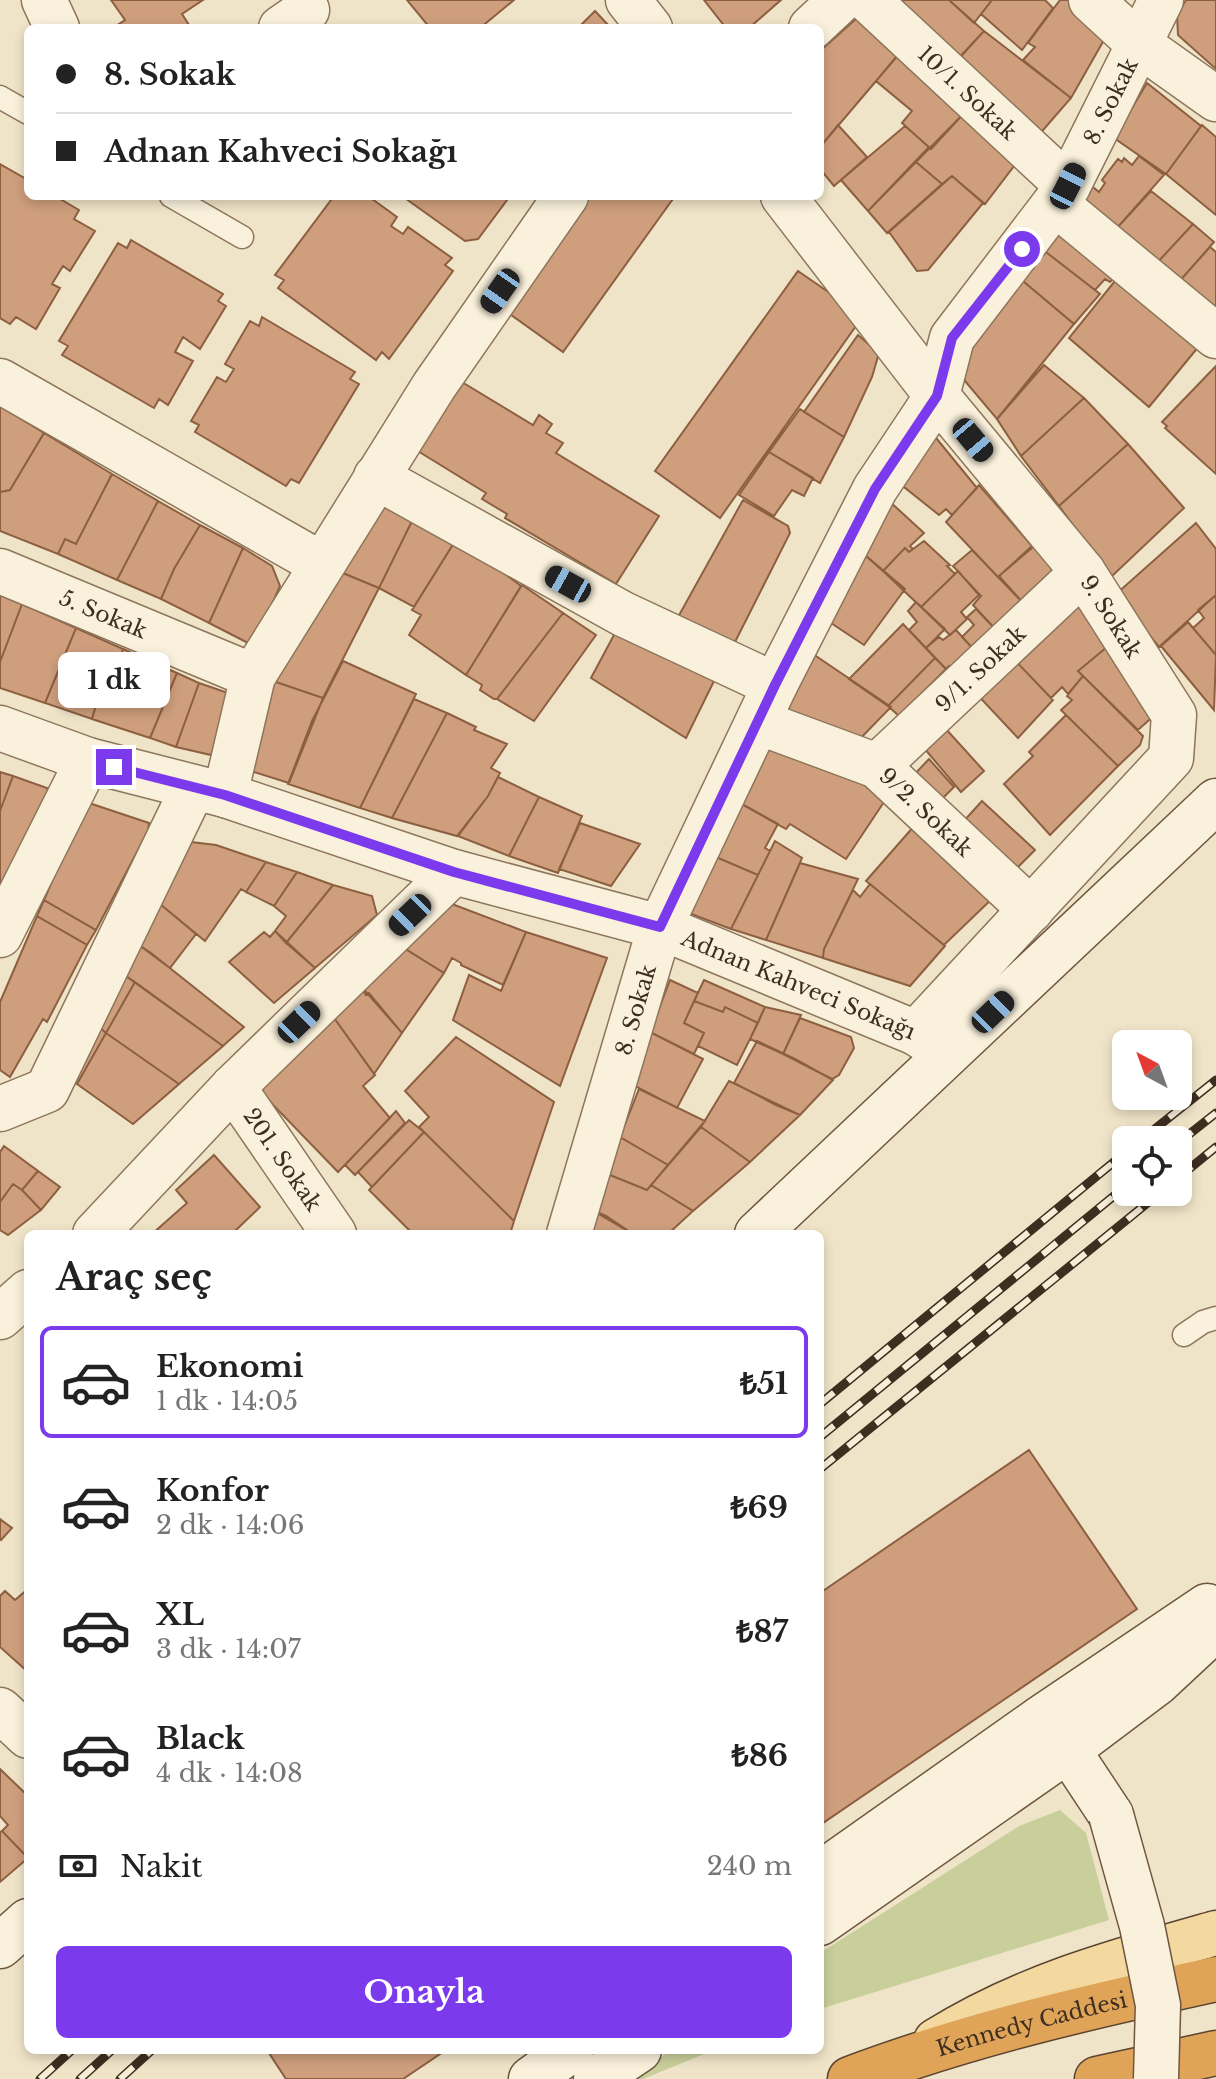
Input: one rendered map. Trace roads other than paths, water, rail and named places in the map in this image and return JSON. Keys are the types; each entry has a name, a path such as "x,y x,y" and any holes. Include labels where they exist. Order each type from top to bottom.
{"highway":[{"name":"Kennedy Caddesi","path":"850,2079 915,2055 1102,2004 1216,1979"},
{"path":"1097,2079 1216,2053"}],"main road":[{"path":"915,2055 1014,1998 1103,1964 1216,1933"}],"street":[{"path":"44,0 55,24"},
{"path":"628,0 647,24"},
{"path":"815,24 841,0"},
{"name":"10/1. Sokak","path":"868,0 1062,195 1216,336"},
{"path":"1091,0 1140,45 1216,99"},
{"name":"8. Sokak","path":"570,1230 660,927 767,704 875,489 937,396 952,338 1062,195 1161,0"},
{"path":"0,1109 47,1090 209,791 253,676 434,386 563,200"},
{"name":"9. Sokak","path":"786,200 937,396 1083,572 1174,715 1171,758 1031,910 932,1044"},
{"path":"0,381 321,564"},
{"name":"9/2. Sokak","path":"376,477 623,614 767,704 877,766 1031,910"},
{"name":"5. Sokak","path":"0,571 253,676"},
{"name":"9/1. Sokak","path":"877,766 1083,572"},
{"name":"Adnan Kahveci Sokağı","path":"0,728 88,760 209,791 454,872 660,927 932,1044"},
{"path":"0,935 88,760"},
{"path":"761,1230 932,1044 1216,801"},
{"path":"101,1230 233,1087 454,872"},
{"name":"201. Sokak","path":"233,1087 331,1230"},
{"path":"0,1317 24,1296"},
{"path":"824,1920 1216,1600"},
{"path":"824,1872 1055,1734 1157,1683 1216,1628"},
{"path":"1055,1734 1111,1815 1142,1926 1158,2005 1156,2079"},
{"path":"0,1946 24,1925"},
{"path":"531,2079 565,2054"},
{"path":"596,2079 633,2054"}],"lane":[{"path":"0,97 24,111"},
{"path":"178,200 242,237"},
{"path":"1184,1335 1203,1322 1216,1318"}],"railway":[{"path":"1158,1126 1216,1080"},
{"path":"1192,1132 1216,1113"},
{"path":"1192,1167 1216,1147"},
{"path":"824,1401 1112,1164"},
{"path":"824,1434 1112,1197"},
{"path":"824,1466 1144,1206"},
{"path":"40,2079 68,2054"},
{"path":"80,2079 108,2054"},
{"path":"120,2079 148,2054"}]}
